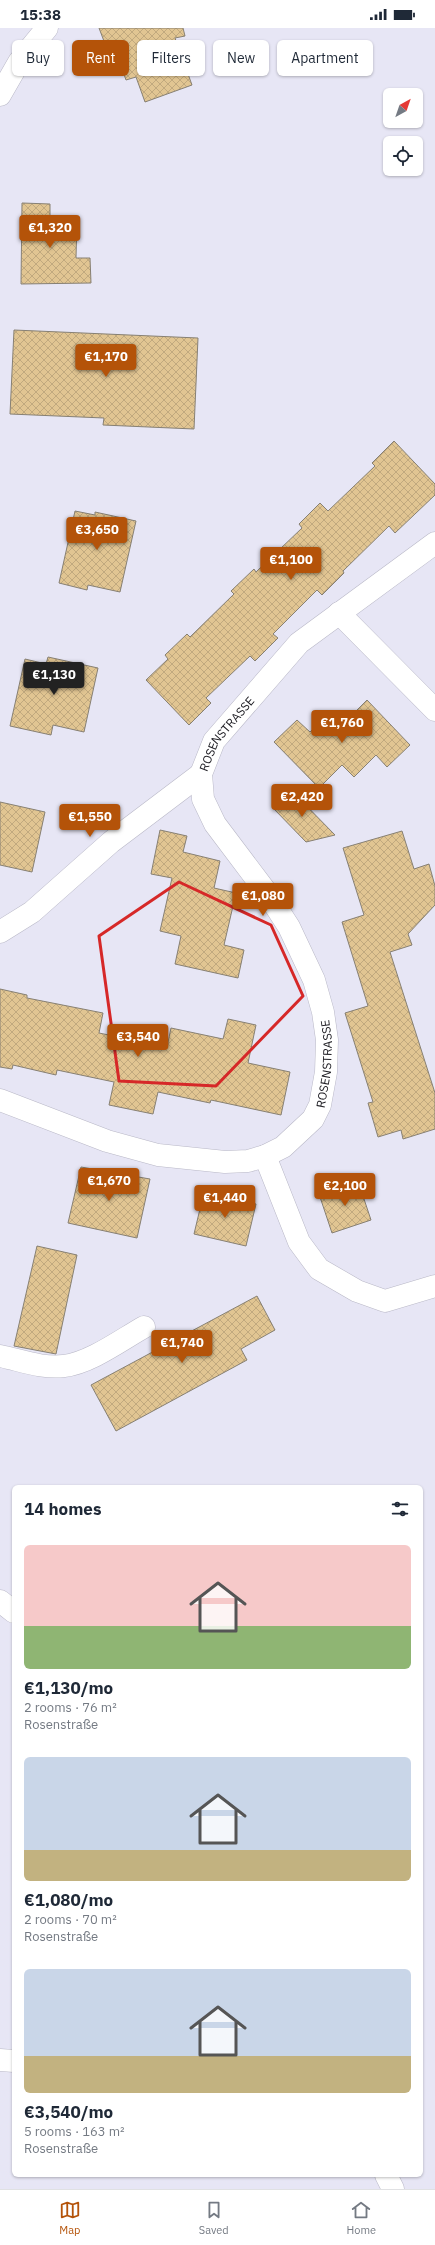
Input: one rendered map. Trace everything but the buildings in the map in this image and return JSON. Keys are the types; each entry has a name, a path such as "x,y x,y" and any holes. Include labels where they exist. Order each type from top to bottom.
{"street":[{"path":"0,95 19,62 47,28"},
{"name":"ROSENSTRASSE","path":"0,1100 107,1140 158,1155 225,1162 248,1161 265,1156 282,1147 296,1136 313,1119 320,1105 326,1072 327,1040 323,1012 314,980 289,927 267,893 215,824 203,799 201,774 214,741 299,643 435,543"},
{"path":"340,613 435,710"},
{"path":"0,932 32,912 111,842 201,774"},
{"path":"265,1156 299,1242 319,1269 357,1291 385,1301 435,1286"},
{"path":"0,1356 49,1366 64,1366 78,1363 91,1357 144,1327"},
{"path":"0,1601 12,1610"},
{"path":"0,2060 12,2060"},
{"path":"387,2177 393,2189"}],"highlighted area":[{"path":"179,882 271,925 303,996 216,1086 119,1081 99,936"}]}
